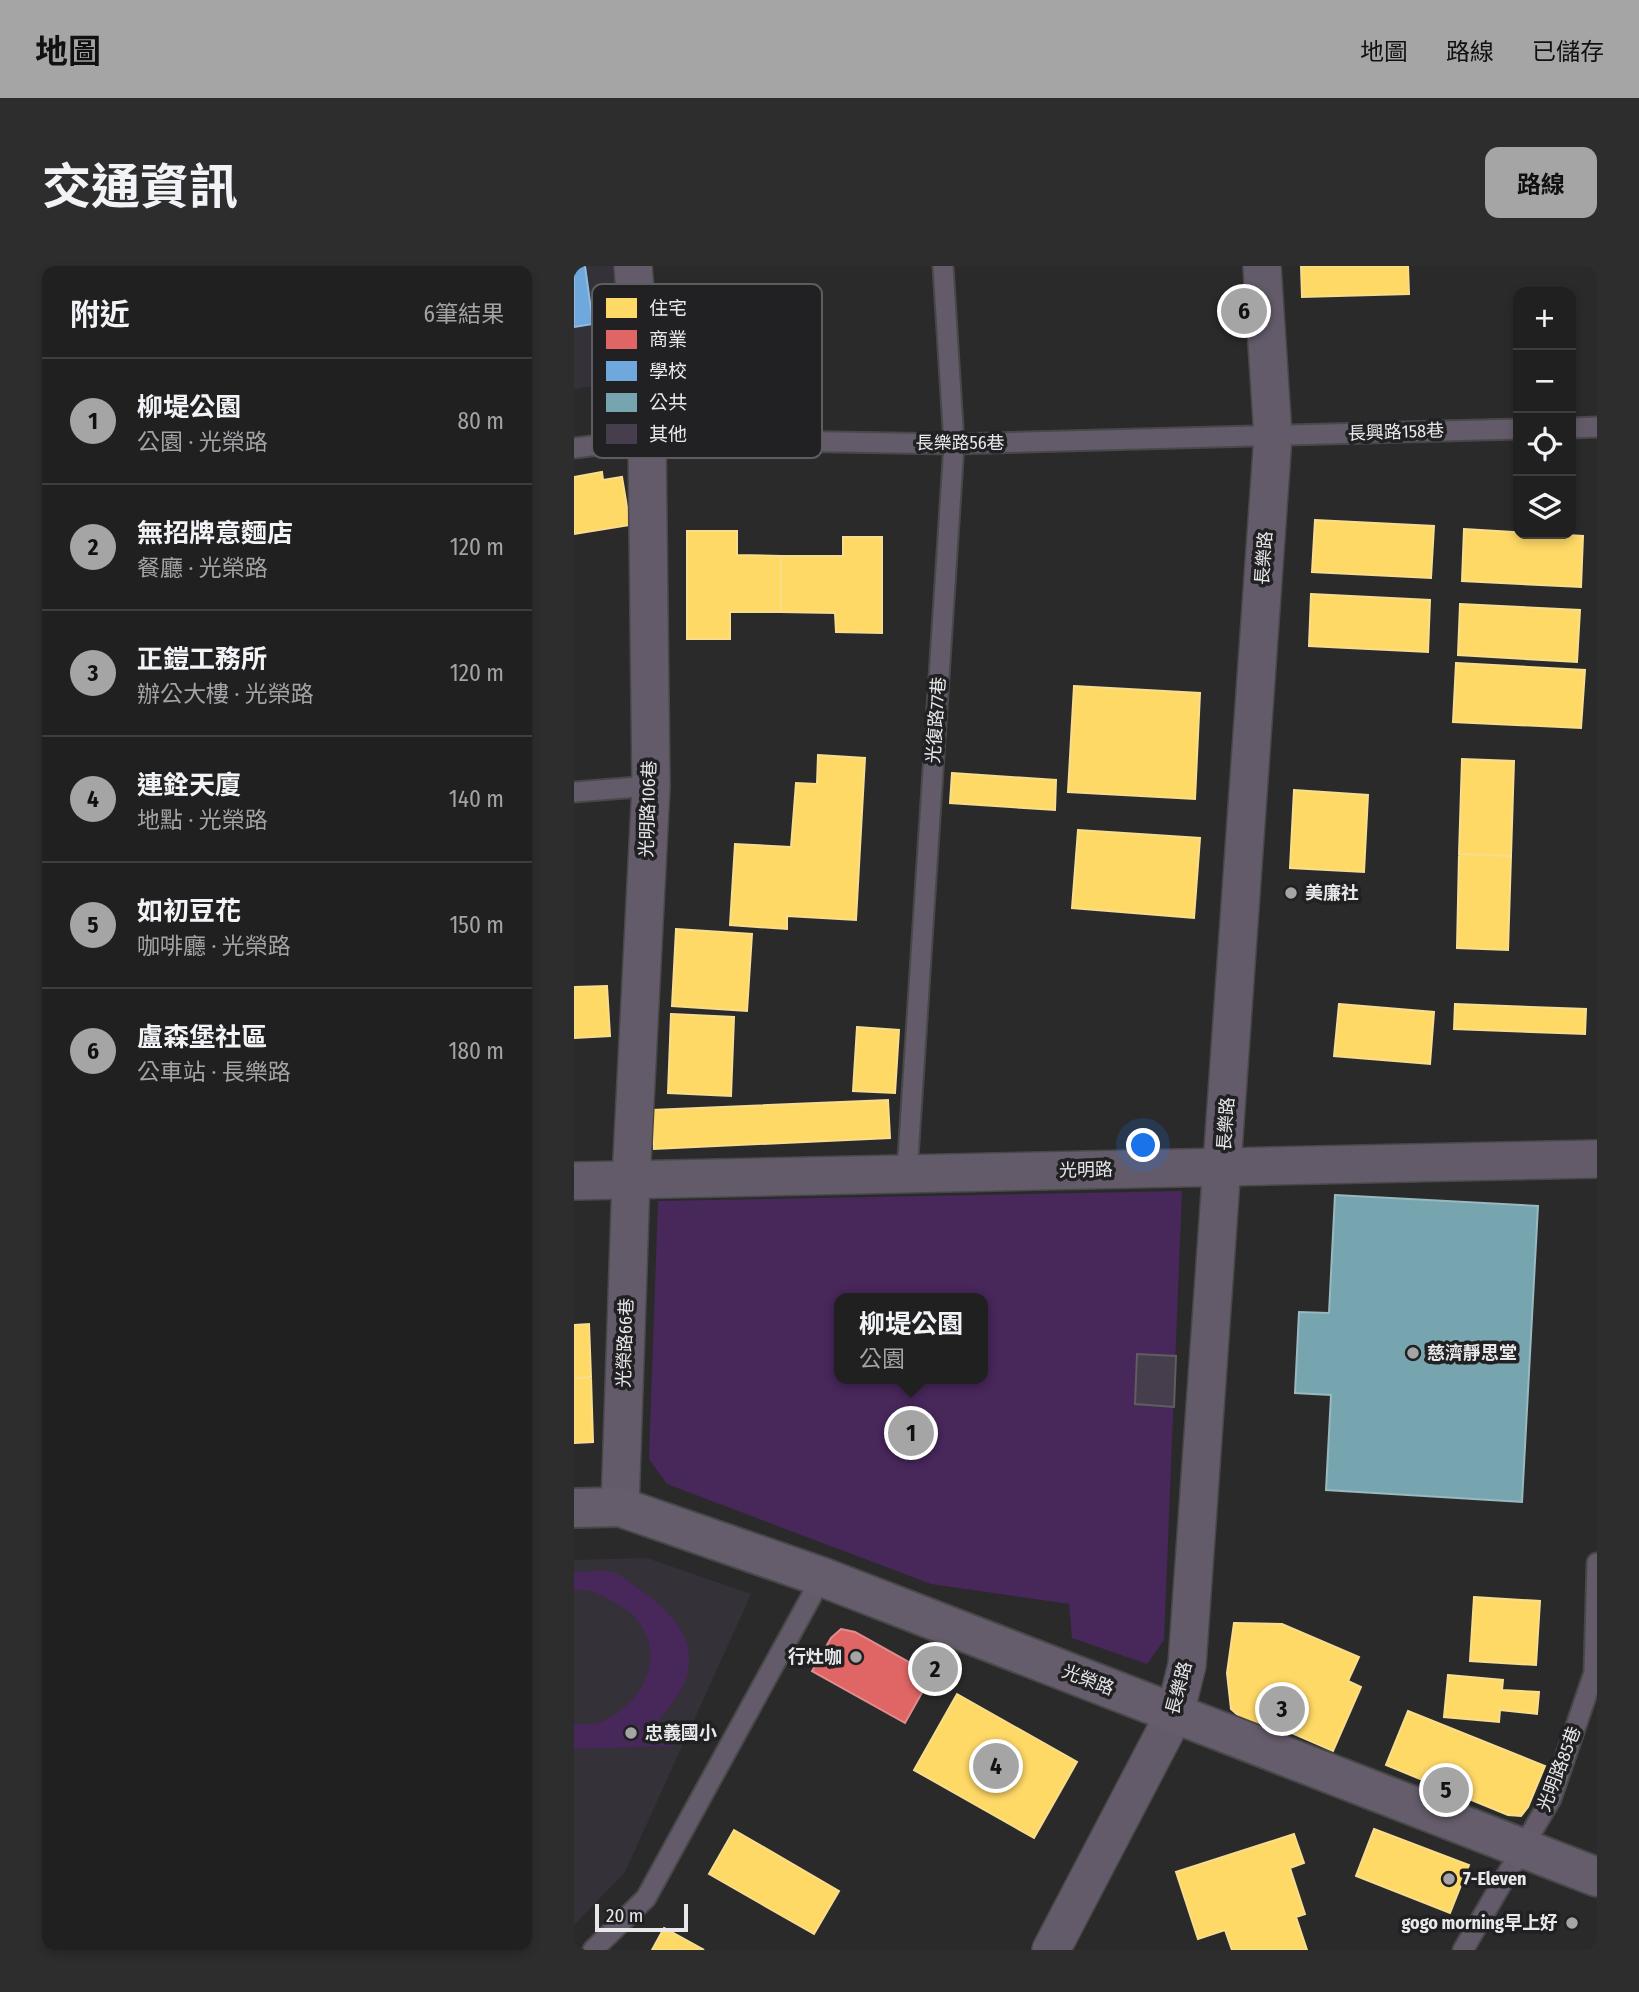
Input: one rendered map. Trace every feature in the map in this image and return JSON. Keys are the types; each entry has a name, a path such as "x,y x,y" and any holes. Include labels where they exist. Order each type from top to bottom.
{"street":[{"name":"光明路106巷","path":"633,266 634,284"},
{"name":"長樂路","path":"1051,1950 1175,1713 1187,1665 1273,436 1262,266"},
{"name":"光明路106巷","path":"631,1180 651,786 647,458"},
{"name":"光明路","path":"574,1181 1597,1159"},
{"name":"光榮路66巷","path":"620,1507 631,1180"},
{"name":"光榮路","path":"574,1508 620,1507 822,1577 1597,1877"}],"lane":[{"name":"光復路77巷","path":"907,1174 954,444 943,266"},
{"path":"1576,428 1597,427"},
{"name":"長興路158巷","path":"1273,436 1513,429"},
{"name":"長樂路56巷","path":"822,442 954,444 1273,436"},
{"name":"長樂路56巷","path":"574,448 592,446"},
{"path":"574,792 651,786"},
{"name":"光明路85巷","path":"1463,1950 1551,1799 1594,1673 1597,1563"},
{"path":"593,1950 646,1898 822,1577"}],"shaded area":[{"path":"574,266 615,266 617,284 592,284 592,386 574,389"},
{"path":"1182,1191 1164,1640 1147,1664 1072,1638 1069,1604 931,1584 667,1484 649,1459 658,1201"},
{"name":"忠義國小","path":"647,1558 751,1594 625,1872 574,1925 574,1560"},
{"path":"603,1571 621,1576 658,1603 684,1635 689,1661 687,1676 676,1697 650,1729 670,1726 672,1746 574,1749 574,1724 601,1722 634,1698 650,1665 650,1647 644,1630 632,1615 599,1594 574,1590 574,1572"}],"building: 住宅":[{"path":"1301,266 1408,266 1409,294 1302,297"},
{"path":"602,472 603,480 622,477 630,525 574,534 574,477"},
{"path":"1315,520 1434,526 1431,578 1312,572"},
{"path":"1464,529 1513,532 1513,539 1576,539 1576,536 1583,536 1581,587 1462,581"},
{"path":"687,531 737,531 737,555 781,556 781,612 730,612 730,639 687,639"},
{"path":"843,537 882,537 882,633 836,632 835,613 781,612 781,556 843,556"},
{"path":"1311,594 1430,600 1428,652 1309,646"},
{"path":"1460,604 1580,610 1577,662 1458,655"},
{"path":"1456,663 1585,670 1581,728 1453,722"},
{"path":"1074,686 1200,693 1195,799 1068,792"},
{"path":"818,755 865,758 856,920 787,916 787,929 730,925 735,844 791,847 796,783 817,784"},
{"path":"1462,759 1514,761 1511,856 1459,854"},
{"path":"952,773 1056,780 1055,810 950,803"},
{"path":"1294,790 1368,795 1364,872 1290,868"},
{"path":"1078,830 1200,838 1194,918 1072,908"},
{"path":"1459,854 1511,856 1508,950 1457,948"},
{"path":"676,929 752,934 747,1011 672,1006"},
{"path":"607,986 610,1036 574,1038 574,987"},
{"path":"1339,1004 1434,1012 1430,1064 1334,1056"},
{"path":"1455,1004 1586,1009 1585,1034 1454,1029"},
{"path":"671,1014 734,1017 731,1096 668,1093"},
{"path":"857,1027 899,1030 895,1093 853,1091"},
{"path":"888,1100 890,1138 654,1149 652,1110"},
{"path":"589,1324 591,1377 574,1378 574,1325"},
{"path":"591,1377 593,1442 574,1443 574,1378"},
{"path":"1474,1597 1540,1601 1536,1665 1470,1661"},
{"path":"1234,1623 1282,1624 1359,1657 1348,1681 1361,1687 1333,1751 1285,1730 1282,1736 1240,1717 1231,1709 1227,1673"},
{"path":"1448,1675 1503,1680 1502,1690 1539,1692 1537,1714 1500,1710 1499,1722 1444,1717"},
{"path":"957,1694 1077,1762 1034,1838 914,1770"},
{"path":"1408,1711 1545,1766 1528,1807 1521,1816 1508,1815 1386,1765"},
{"path":"1374,1829 1469,1865 1450,1913 1356,1876"},
{"path":"734,1830 839,1891 814,1934 709,1874"},
{"path":"1294,1834 1304,1863 1290,1868 1305,1914 1296,1917 1307,1950 1232,1950 1225,1930 1198,1939 1176,1872"},
{"path":"664,1928 704,1950 652,1950"}],"building: 商業":[{"path":"841,1629 855,1632 932,1675 905,1723 812,1671 831,1638"}],"building: 學校":[{"path":"574,266 585,266 592,324 574,327"}],"building: 公共":[{"name":"慈濟靜思堂","path":"1335,1195 1538,1206 1522,1502 1326,1490 1331,1395 1295,1393 1299,1312 1329,1313"}],"building: 其他":[{"path":"1137,1354 1176,1356 1174,1407 1135,1404"}],"place":[{"name":"盧森堡社區","path":"1244,311"},
{"name":"美廉社","path":"1291,893"},
{"name":"慈濟靜思堂","path":"1413,1353"},
{"name":"柳堤公園","path":"911,1433"},
{"name":"行灶咖","path":"856,1657"},
{"name":"無招牌意麵店","path":"935,1669"},
{"name":"正鎧工務所","path":"1282,1709"},
{"name":"忠義國小","path":"631,1733"},
{"name":"連銓天廈","path":"996,1766"},
{"name":"如初豆花","path":"1446,1790"},
{"name":"7-Eleven","path":"1449,1879"},
{"name":"gogo morning早上好","path":"1572,1923"}]}
